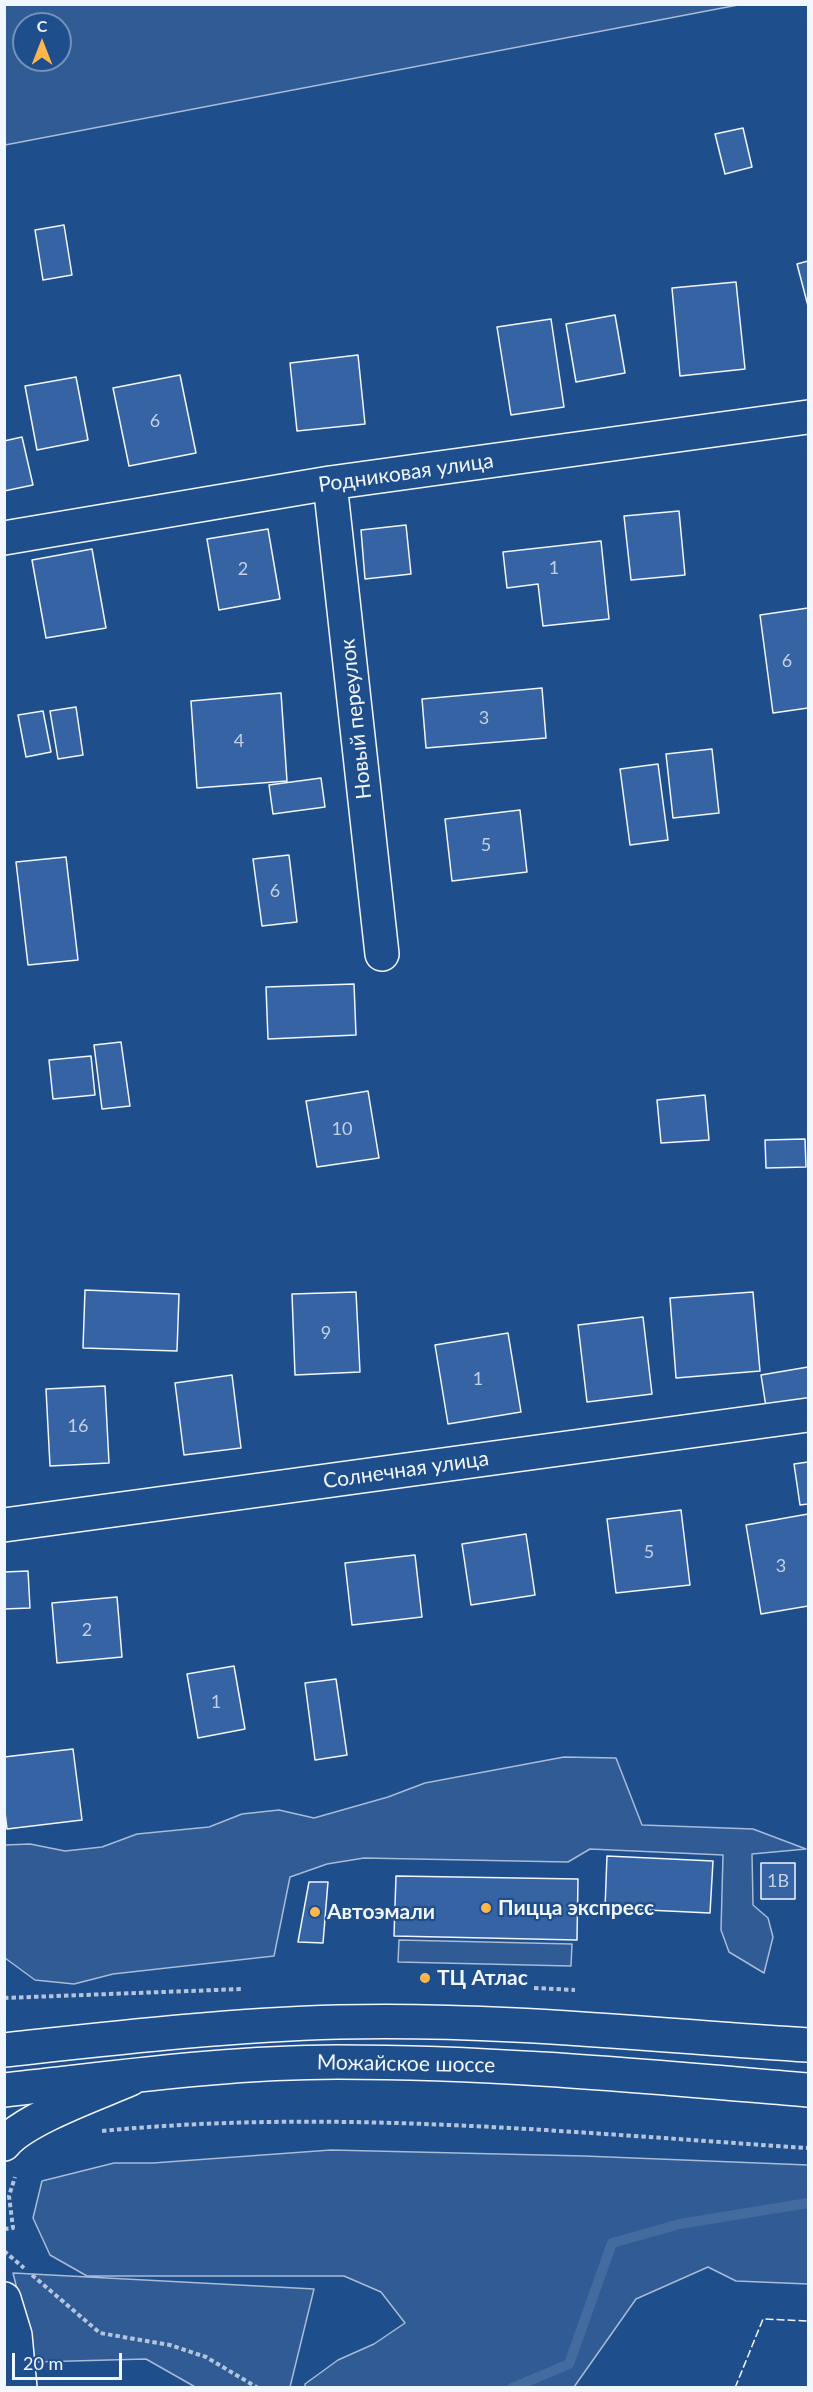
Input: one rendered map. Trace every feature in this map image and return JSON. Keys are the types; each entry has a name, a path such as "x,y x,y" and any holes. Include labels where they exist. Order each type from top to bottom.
{"street":[{"name":"Родниковая улица","path":"4,538 330,483 808,417"},
{"name":"Новый переулок","path":"330,483 382,954"},
{"name":"Солнечная улица","path":"4,1525 808,1415"},
{"name":"Можайское шоссе","path":"4,2050 157,2033 339,2022 499,2024 808,2045"},
{"name":"Можайское шоссе","path":"4,2090 220,2067 336,2062 498,2065 808,2090"},
{"path":"11,2156 10,2137 50,2114 140,2075"},
{"path":"4,2299 15,2335 20,2388"}],"path":[{"path":"4,1998 248,1988"},
{"path":"92,2134 103,2130 232,2121 400,2122 808,2148"},
{"path":"4,2229 13,2228 9,2196 11,2156"},
{"path":"4,2251 100,2333 179,2348 206,2357 258,2388"}],"shaded area":[{"path":"5,4 738,5 5,145"},
{"path":"564,1757 616,1758 642,1825 753,1829 806,1849 752,1854 753,1905 768,1918 773,1937 764,1973 729,1952 721,1930 723,1855 590,1849 568,1862 364,1858 327,1864 290,1877 274,1956 113,1974 74,1984 35,1980 5,1958 5,1845 30,1844 65,1851 102,1847 137,1834 209,1827 242,1814 279,1810 314,1818 388,1797 425,1783"},
{"path":"399,1940 572,1944 571,1966 398,1962"},
{"path":"331,2150 584,2156 808,2165 808,2284 736,2281 708,2267 636,2299 574,2387 305,2387 305,2384 338,2360 374,2344 405,2323 381,2292 344,2276 87,2276 50,2255 33,2218 42,2181 114,2163 153,2163"},
{"path":"13,2273 314,2289 290,2387 197,2388 146,2359 35,2362"}],"building":[{"path":"743,128 752,167 725,174 715,134"},
{"path":"64,225 72,275 43,280 35,230"},
{"path":"808,261 808,306 797,264"},
{"path":"736,282 745,369 680,376 672,288"},
{"path":"615,315 625,373 576,382 566,324"},
{"path":"551,319 564,407 511,415 497,327"},
{"path":"358,355 365,424 297,431 290,363"},
{"path":"180,375 196,453 129,466 113,388"},
{"path":"76,377 88,440 37,450 25,386"},
{"path":"22,437 33,485 4,491 4,441"},
{"path":"679,511 685,575 631,580 624,516"},
{"path":"406,525 411,574 365,579 361,530"},
{"path":"268,529 280,599 219,610 207,539"},
{"path":"601,541 609,619 543,626 538,584 507,588 503,552"},
{"path":"92,549 106,628 46,638 32,560"},
{"path":"808,608 808,708 773,713 760,615"},
{"path":"542,688 546,738 426,748 422,699"},
{"path":"281,693 287,781 197,788 191,701"},
{"path":"76,707 83,755 58,759 50,711"},
{"path":"43,711 51,752 26,757 18,715"},
{"path":"712,749 719,813 673,818 666,754"},
{"path":"658,764 668,840 630,845 620,769"},
{"path":"321,778 325,807 273,814 269,785"},
{"path":"520,810 527,872 452,881 445,819"},
{"path":"289,855 297,922 262,926 253,859"},
{"path":"66,857 78,960 28,965 16,862"},
{"path":"354,984 356,1035 268,1039 266,987"},
{"path":"121,1042 130,1106 102,1109 94,1045"},
{"path":"91,1056 95,1095 53,1099 49,1060"},
{"path":"368,1091 379,1158 317,1167 306,1101"},
{"path":"705,1095 709,1140 661,1143 657,1100"},
{"path":"805,1139 806,1167 766,1168 765,1140"},
{"path":"85,1290 179,1294 177,1351 83,1348"},
{"path":"356,1292 360,1372 295,1375 292,1294"},
{"path":"753,1292 760,1371 676,1378 670,1298"},
{"path":"643,1317 652,1394 587,1402 578,1325"},
{"path":"508,1333 521,1412 448,1424 435,1345"},
{"path":"808,1367 808,1406 767,1413 761,1375"},
{"path":"232,1375 241,1448 184,1455 175,1383"},
{"path":"105,1386 109,1463 50,1466 46,1389"},
{"path":"808,1462 808,1504 800,1505 794,1464"},
{"path":"681,1510 690,1585 616,1593 607,1519"},
{"path":"808,1514 808,1606 761,1614 746,1525"},
{"path":"526,1534 535,1595 471,1605 462,1544"},
{"path":"415,1555 422,1617 352,1625 345,1563"},
{"path":"28,1571 30,1608 4,1609 4,1572"},
{"path":"117,1597 122,1657 57,1663 52,1603"},
{"path":"234,1666 245,1729 198,1738 187,1674"},
{"path":"336,1679 347,1755 315,1760 305,1683"},
{"path":"73,1749 82,1820 7,1829 4,1804 4,1757"},
{"path":"607,1856 713,1861 710,1913 605,1908"},
{"path":"761,1863 795,1863 795,1899 761,1899"},
{"name":"Пицца экспресс","path":"396,1876 578,1879 577,1940 394,1936"},
{"name":"Автоэмали","path":"309,1882 328,1882 323,1943 298,1942"}],"waterway":[{"path":"512,2388 569,2364 612,2243 680,2224 808,2203"}],"fence":[{"path":"735,2388 763,2319 808,2321"}],"place":[{"name":"Пицца экспресс","path":"486,1908"},
{"name":"Автоэмали","path":"315,1912"},
{"name":"ТЦ Атлас","path":"425,1978"}]}
